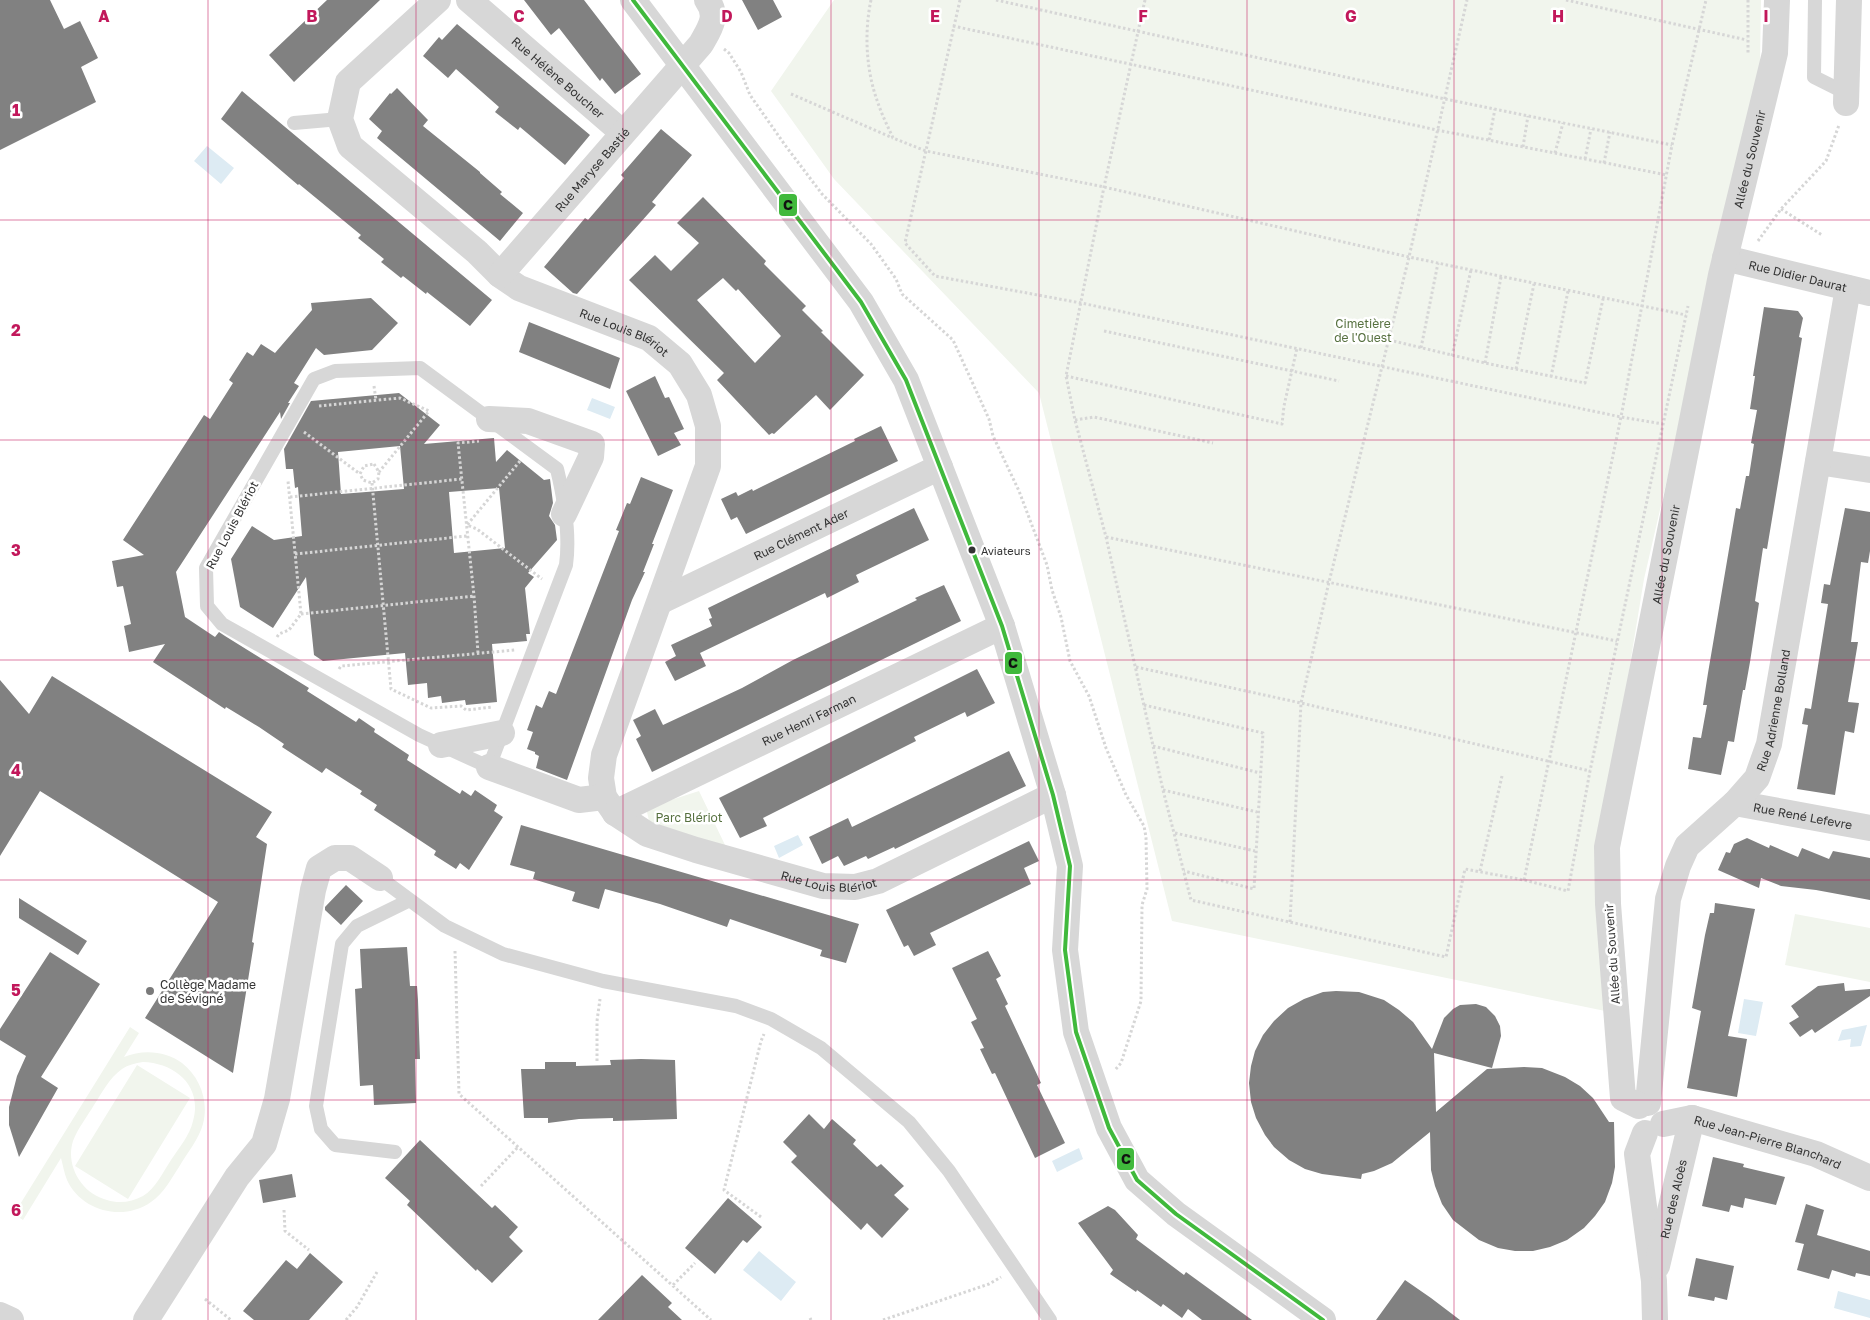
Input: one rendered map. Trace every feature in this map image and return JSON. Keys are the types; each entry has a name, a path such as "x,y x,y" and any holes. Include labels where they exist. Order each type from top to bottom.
{"street":[{"path":"340,118 348,82 438,0"},
{"name":"Rue Hélène Boucher","path":"469,0 623,133"},
{"path":"633,0 861,302 906,380 1002,626 1053,794 1070,866 1065,950 1076,1032 1109,1128 1137,1180 1176,1214 1323,1320"},
{"name":"Rue Maryse Bastié","path":"500,274 701,44 712,23 713,8 707,0"},
{"name":"Allée du Souvenir","path":"1643,1105 1623,1098 1608,904 1607,847 1734,260 1775,53 1777,0"},
{"path":"1846,98 1849,0"},
{"name":"Rue Louis Blériot","path":"340,118 350,146 477,252 500,274 519,288 649,338 680,364 699,395 708,426 708,466 604,755 601,778 610,805"},
{"name":"Rue Didier Daurat","path":"1734,260 1859,290"},
{"name":"Rue Adrienne Bolland","path":"1654,1129 1636,1127 1633,1116 1643,1105 1668,899 1678,866 1687,846 1735,803 1757,778 1768,744 1818,462 1859,290"},
{"path":"490,419 528,422 592,444 591,457 564,514"},
{"path":"1818,462 1870,470"},
{"name":"Rue Clément Ader","path":"661,601 940,467"},
{"name":"Rue Henri Farman","path":"610,805 1002,626"},
{"path":"441,745 506,722"},
{"name":"Rue Louis Blériot","path":"489,767 579,800 610,805 647,834 823,886 855,887 878,881 1053,794"},
{"name":"Rue René Lefevre","path":"1735,803 1870,828"},
{"path":"146,1320 237,1178 264,1144 277,1099 313,890 319,868 335,858 350,858 380,878"},
{"name":"Rue Jean-Pierre Blanchard","path":"1654,1129 1692,1118 1816,1154 1870,1178"},
{"name":"Rue des Aloès","path":"1654,1281 1692,1118"},
{"name":"Rue des Aloès","path":"1654,1129 1638,1154 1654,1281 1655,1320"},
{"path":"0,1315 11,1320"}],"lane":[{"path":"1815,0 1814,77 1846,98"},
{"path":"294,123 340,118"},
{"name":"Rue Louis Blériot","path":"420,368 557,469 561,485 568,549 566,566 489,767 420,736 269,651 222,624 207,606 206,568 290,420 314,379 335,371 420,368"},
{"path":"380,878 454,932 503,954 603,981 736,1006 772,1019 821,1048 910,1122 949,1172 1050,1320"},
{"path":"395,1152 335,1145 321,1129 316,1106 342,944 357,926 410,900"}],"path":[{"path":"871,0 867,42 872,80 878,102 893,138"},
{"path":"960,0 905,243 935,276 1082,303 1663,424"},
{"path":"996,0 1445,99 1672,145"},
{"path":"1145,0 1104,187 1066,376 1075,420 1106,537 1153,746 1191,900 1446,958 1465,869 1568,890 1590,771 1690,296"},
{"path":"1290,922 1301,703 1409,257 1467,0"},
{"path":"1566,0 1699,31 1747,40"},
{"path":"1524,880 1574,633 1621,416 1672,145 1706,0"},
{"path":"1748,0 1747,40 1749,61"},
{"path":"953,26 1437,130 1667,176"},
{"path":"791,94 926,151 1104,187 1568,292 1686,315"},
{"path":"1734,260 1826,161 1846,98"},
{"path":"1489,140 1495,109"},
{"path":"1523,147 1528,116"},
{"path":"1555,153 1563,123"},
{"path":"1584,159 1590,129"},
{"path":"1604,163 1610,132"},
{"path":"1781,209 1822,235"},
{"path":"1421,348 1438,263"},
{"path":"1452,356 1471,270"},
{"path":"1485,363 1501,277"},
{"path":"1516,369 1534,284"},
{"path":"1550,377 1568,292"},
{"path":"1389,340 1452,356 1585,383 1603,299"},
{"path":"1104,330 1339,381"},
{"path":"1066,376 1282,424 1284,406 1297,348"},
{"path":"290,420 360,474 363,480 372,483 378,480 380,472 429,411 400,398 316,406"},
{"path":"1075,420 1094,417 1213,442"},
{"path":"478,653 458,444 488,440 490,419"},
{"path":"466,525 530,449"},
{"path":"360,474 364,466 374,464 380,472"},
{"path":"290,496 462,479"},
{"path":"269,651 279,634 289,630 301,614 288,482"},
{"path":"372,483 391,688 431,708 461,706 466,710 500,706 506,722"},
{"path":"466,525 477,529 557,590"},
{"path":"295,554 468,536"},
{"path":"1106,537 1574,633 1617,640"},
{"path":"301,614 474,596"},
{"path":"328,684 340,666 534,648"},
{"path":"1136,667 1301,703 1590,771"},
{"path":"1144,705 1263,733 1254,889 1184,872"},
{"path":"1153,746 1260,772"},
{"path":"1480,872 1502,776"},
{"path":"1164,790 1257,812"},
{"path":"1175,833 1255,851"},
{"path":"454,932 459,1094 711,1320"},
{"path":"596,1061 597,1021 603,981"},
{"path":"762,1217 724,1190 760,1041 772,1019"},
{"path":"481,1186 518,1147"},
{"path":"284,1210 285,1231 309,1250"},
{"path":"674,1285 695,1263"},
{"path":"883,1320 989,1284 1015,1270"},
{"path":"346,1320 357,1307 377,1272"},
{"path":"204,1299 231,1320"}],"green space":[{"name":"Cimetière de l'Ouest","path":"834,0 1761,0 1760,63 1718,259 1644,579 1600,847 1610,1012 1172,921 1039,393 834,179 771,91"},
{"name":"Parc Blériot","path":"699,791 726,847 651,829 646,808"},
{"path":"1795,914 1870,928 1870,982 1785,965"},
{"path":"130,1027 139,1033 124,1057 146,1052 162,1054 176,1059 194,1075 204,1098 205,1115 201,1130 167,1186 151,1202 140,1208 116,1212 92,1206 73,1191 67,1180 61,1158 23,1220 14,1214","holes":["143,1062 155,1063 176,1072 190,1087 194,1097 195,1108 189,1131 148,1193 134,1200 121,1202 98,1197 90,1192 78,1178 71,1160 73,1141 103,1091 117,1073 134,1064"]},
{"path":"137,1065 190,1098 128,1199 75,1166"}],"shaded area":[{"path":"207,146 234,168 221,184 194,161"},
{"path":"592,398 615,407 610,419 587,410"},
{"path":"798,835 803,845 779,858 774,846"},
{"path":"1744,999 1763,1002 1756,1036 1738,1033"},
{"path":"1867,1025 1861,1046 1850,1047 1851,1039 1838,1041 1842,1030"},
{"path":"1079,1148 1083,1159 1057,1172 1052,1161"},
{"path":"759,1251 796,1282 781,1301 743,1270"},
{"path":"1838,1291 1870,1300 1870,1318 1834,1308"}],"building":[{"path":"0,0 50,0 64,29 80,21 98,58 81,67 96,102 0,150"},
{"path":"327,0 380,0 294,82 269,55"},
{"path":"524,0 584,0 641,74 615,94 602,78 600,81 559,28 551,35"},
{"path":"742,0 773,0 782,17 758,30"},
{"path":"457,24 590,135 565,165 520,127 518,130 495,112 499,107 456,69 448,78 423,56 439,37 442,40"},
{"path":"397,88 428,120 423,126 480,172 502,192 500,194 523,213 500,241 377,138 382,131 369,119 390,93"},
{"path":"242,91 492,300 470,326 427,292 426,294 403,276 401,278 381,262 384,259 358,238 361,235 298,185 221,119"},
{"path":"661,129 692,155 652,202 656,205 577,294 573,293 544,267 585,218 588,220 624,178 621,175"},
{"path":"703,197 766,261 764,264 806,306 802,310 864,375 830,410 816,395 774,434 769,435 717,380 724,373 629,280 655,255 671,271 699,243 677,223","holes":["723,278 736,291 738,289 781,336 755,363 697,300"]},
{"path":"371,298 398,323 372,350 324,355 316,348 294,383 299,386 288,403 290,403 281,419 280,412 176,572 185,617 215,637 219,632 309,688 307,691 356,722 359,718 375,729 374,732 409,755 407,760 460,794 462,790 471,796 475,790 497,805 494,811 503,817 469,870 460,863 456,869 434,855 436,851 374,810 377,805 360,794 362,791 326,768 322,773 282,747 284,744 259,727 226,707 225,709 153,662 165,644 129,652 124,626 131,624 123,586 117,587 112,561 144,555 123,540 204,415 210,419 233,383 229,380 247,352 253,356 261,344 275,353 312,310 311,303"},
{"path":"1764,307 1798,311 1803,318 1799,337 1802,338 1767,549 1763,548 1755,601 1759,603 1745,690 1743,690 1734,742 1728,741 1721,775 1688,769 1693,737 1701,738 1707,705 1703,705 1736,508 1740,509 1746,476 1749,476 1754,444 1751,443 1757,410 1750,409 1755,376 1753,376"},
{"path":"529,322 620,358 610,389 519,352"},
{"path":"655,376 665,398 669,397 684,429 674,433 681,445 658,456 626,391"},
{"path":"399,393 440,425 424,444 494,438 496,462 507,450 544,480 550,479 553,503 549,516 555,525 557,540 528,573 534,577 525,588 530,634 526,634 527,641 492,644 497,702 466,705 465,700 442,703 441,696 428,698 427,683 408,685 405,653 323,661 314,655 306,577 273,628 240,607 231,559 252,526 274,540 302,536 298,487 295,488 293,469 286,469 284,449 311,401","holes":["400,446 404,489 341,494 338,452","499,488 505,548 454,553 449,492"]},
{"path":"881,426 898,461 746,534 737,517 731,520 721,499 736,492 738,496 752,489 753,491 855,441 854,439"},
{"path":"641,477 673,490 652,544 654,544 643,572 645,572 632,600 567,780 536,768 539,756 527,749 533,732 527,730 536,705 542,708 549,691 556,694 619,531 616,530 627,503 630,504"},
{"path":"914,508 929,540 856,575 859,582 827,598 825,593 700,653 706,666 675,681 665,662 676,656 671,645 712,626 709,619 712,618 708,608"},
{"path":"1845,508 1870,512 1870,551 1868,563 1861,562 1851,642 1858,642 1848,702 1859,703 1854,733 1845,731 1835,795 1797,789 1808,725 1802,724 1805,708 1811,709 1828,604 1821,603 1824,584 1830,585"},
{"path":"944,585 961,621 652,772 636,739 641,736 633,720 655,709 663,725 742,688 793,660"},
{"path":"977,669 995,703 967,717 965,712 914,737 916,741 763,818 767,826 740,838 719,798"},
{"path":"52,676 272,812 256,837 267,844 252,942 254,943 233,1073 145,1018 218,902 40,791 0,856 0,680 29,714"},
{"path":"1009,751 1026,786 895,849 894,847 868,859 866,856 844,866 838,856 822,864 809,837 848,818 852,827"},
{"path":"521,825 859,924 846,963 820,956 822,950 730,919 727,927 660,904 605,889 599,909 572,901 575,892 533,879 535,872 510,865"},
{"path":"1747,838 1769,848 1770,845 1798,857 1802,848 1829,859 1833,851 1870,858 1870,900 1781,886 1761,878 1759,888 1718,870 1726,852 1730,853 1734,844"},
{"path":"1029,841 1039,861 1024,868 1031,884 930,933 936,945 914,956 908,945 904,947 886,910"},
{"path":"346,885 363,901 341,925 325,910 325,907"},
{"path":"19,898 87,941 78,955 19,918"},
{"path":"1715,903 1755,909 1728,1036 1747,1039 1737,1097 1687,1088 1701,1011 1692,1008 1705,935 1710,913 1714,913"},
{"path":"407,947 410,986 417,986 418,1000 420,1059 415,1059 416,1103 374,1105 373,1085 360,1086 355,989 362,988 360,949"},
{"path":"988,951 1001,976 996,979 1008,1004 1005,1006 1041,1083 1037,1085 1065,1143 1035,1158 995,1073 992,1074 980,1049 984,1048 971,1022 977,1019 952,968"},
{"path":"50,952 100,984 41,1077 58,1088 19,1157 9,1125 9,1107 17,1076 26,1056 0,1040 0,1029"},
{"path":"1844,983 1845,991 1870,989 1870,996 1815,1033 1812,1029 1800,1037 1789,1023 1799,1017 1791,1006 1818,986"},
{"path":"1323,992 1359,992 1384,1000 1413,1022 1432,1049 1444,1018 1460,1005 1476,1004 1486,1007 1495,1016 1500,1026 1501,1036 1492,1068 1434,1053 1436,1112 1487,1069 1542,1068 1565,1077 1580,1086 1593,1098 1609,1122 1614,1122 1615,1167 1612,1183 1605,1202 1595,1216 1584,1228 1567,1240 1550,1247 1533,1251 1515,1251 1498,1248 1479,1240 1453,1220 1442,1204 1431,1170 1430,1132 1392,1163 1362,1174 1361,1179 1322,1174 1305,1169 1289,1160 1274,1147 1256,1118 1251,1102 1249,1083 1255,1051 1263,1035 1288,1008 1304,999"},
{"path":"610,1060 675,1060 677,1119 613,1121 613,1118 579,1119 548,1123 548,1118 524,1118 521,1069 545,1069 545,1062 576,1062 576,1066 611,1065"},
{"path":"809,1114 824,1129 832,1119 856,1140 853,1144 877,1167 881,1164 904,1186 894,1195 909,1209 882,1238 867,1223 861,1230 791,1162 797,1156 783,1142"},
{"path":"420,1140 492,1208 495,1205 518,1227 509,1237 523,1251 492,1283 477,1269 476,1271 407,1205 410,1201 385,1178"},
{"path":"1713,1157 1744,1164 1743,1167 1785,1177 1776,1205 1745,1198 1743,1208 1731,1205 1729,1212 1702,1206"},
{"path":"292,1174 296,1197 263,1203 259,1180"},
{"path":"728,1198 762,1227 747,1243 743,1240 715,1274 685,1248"},
{"path":"1806,1204 1824,1210 1817,1235 1870,1251 1870,1276 1856,1273 1855,1277 1832,1270 1829,1279 1797,1270 1804,1244 1795,1242"},
{"path":"1108,1206 1115,1210 1138,1235 1136,1239 1184,1275 1186,1272 1252,1320 1202,1320 1188,1309 1182,1318 1163,1304 1161,1307 1110,1274 1113,1270 1078,1223"},
{"path":"310,1253 343,1282 309,1320 254,1320 243,1311 286,1260 297,1269"},
{"path":"1696,1258 1734,1266 1727,1300 1715,1297 1714,1301 1688,1296"},
{"path":"642,1275 672,1303 668,1307 682,1320 598,1320"},
{"path":"1405,1280 1431,1298 1460,1320 1376,1320"}],"transit line":[{"name":"C","path":"633,0 861,302 906,380 1002,626 1053,795 1070,866 1065,950 1076,1032 1109,1128 1137,1180 1176,1214 1323,1320"}],"place":[{"name":"Aviateurs","path":"972,550"},
{"name":"Collège Madame de Sévigné","path":"150,991"}]}
